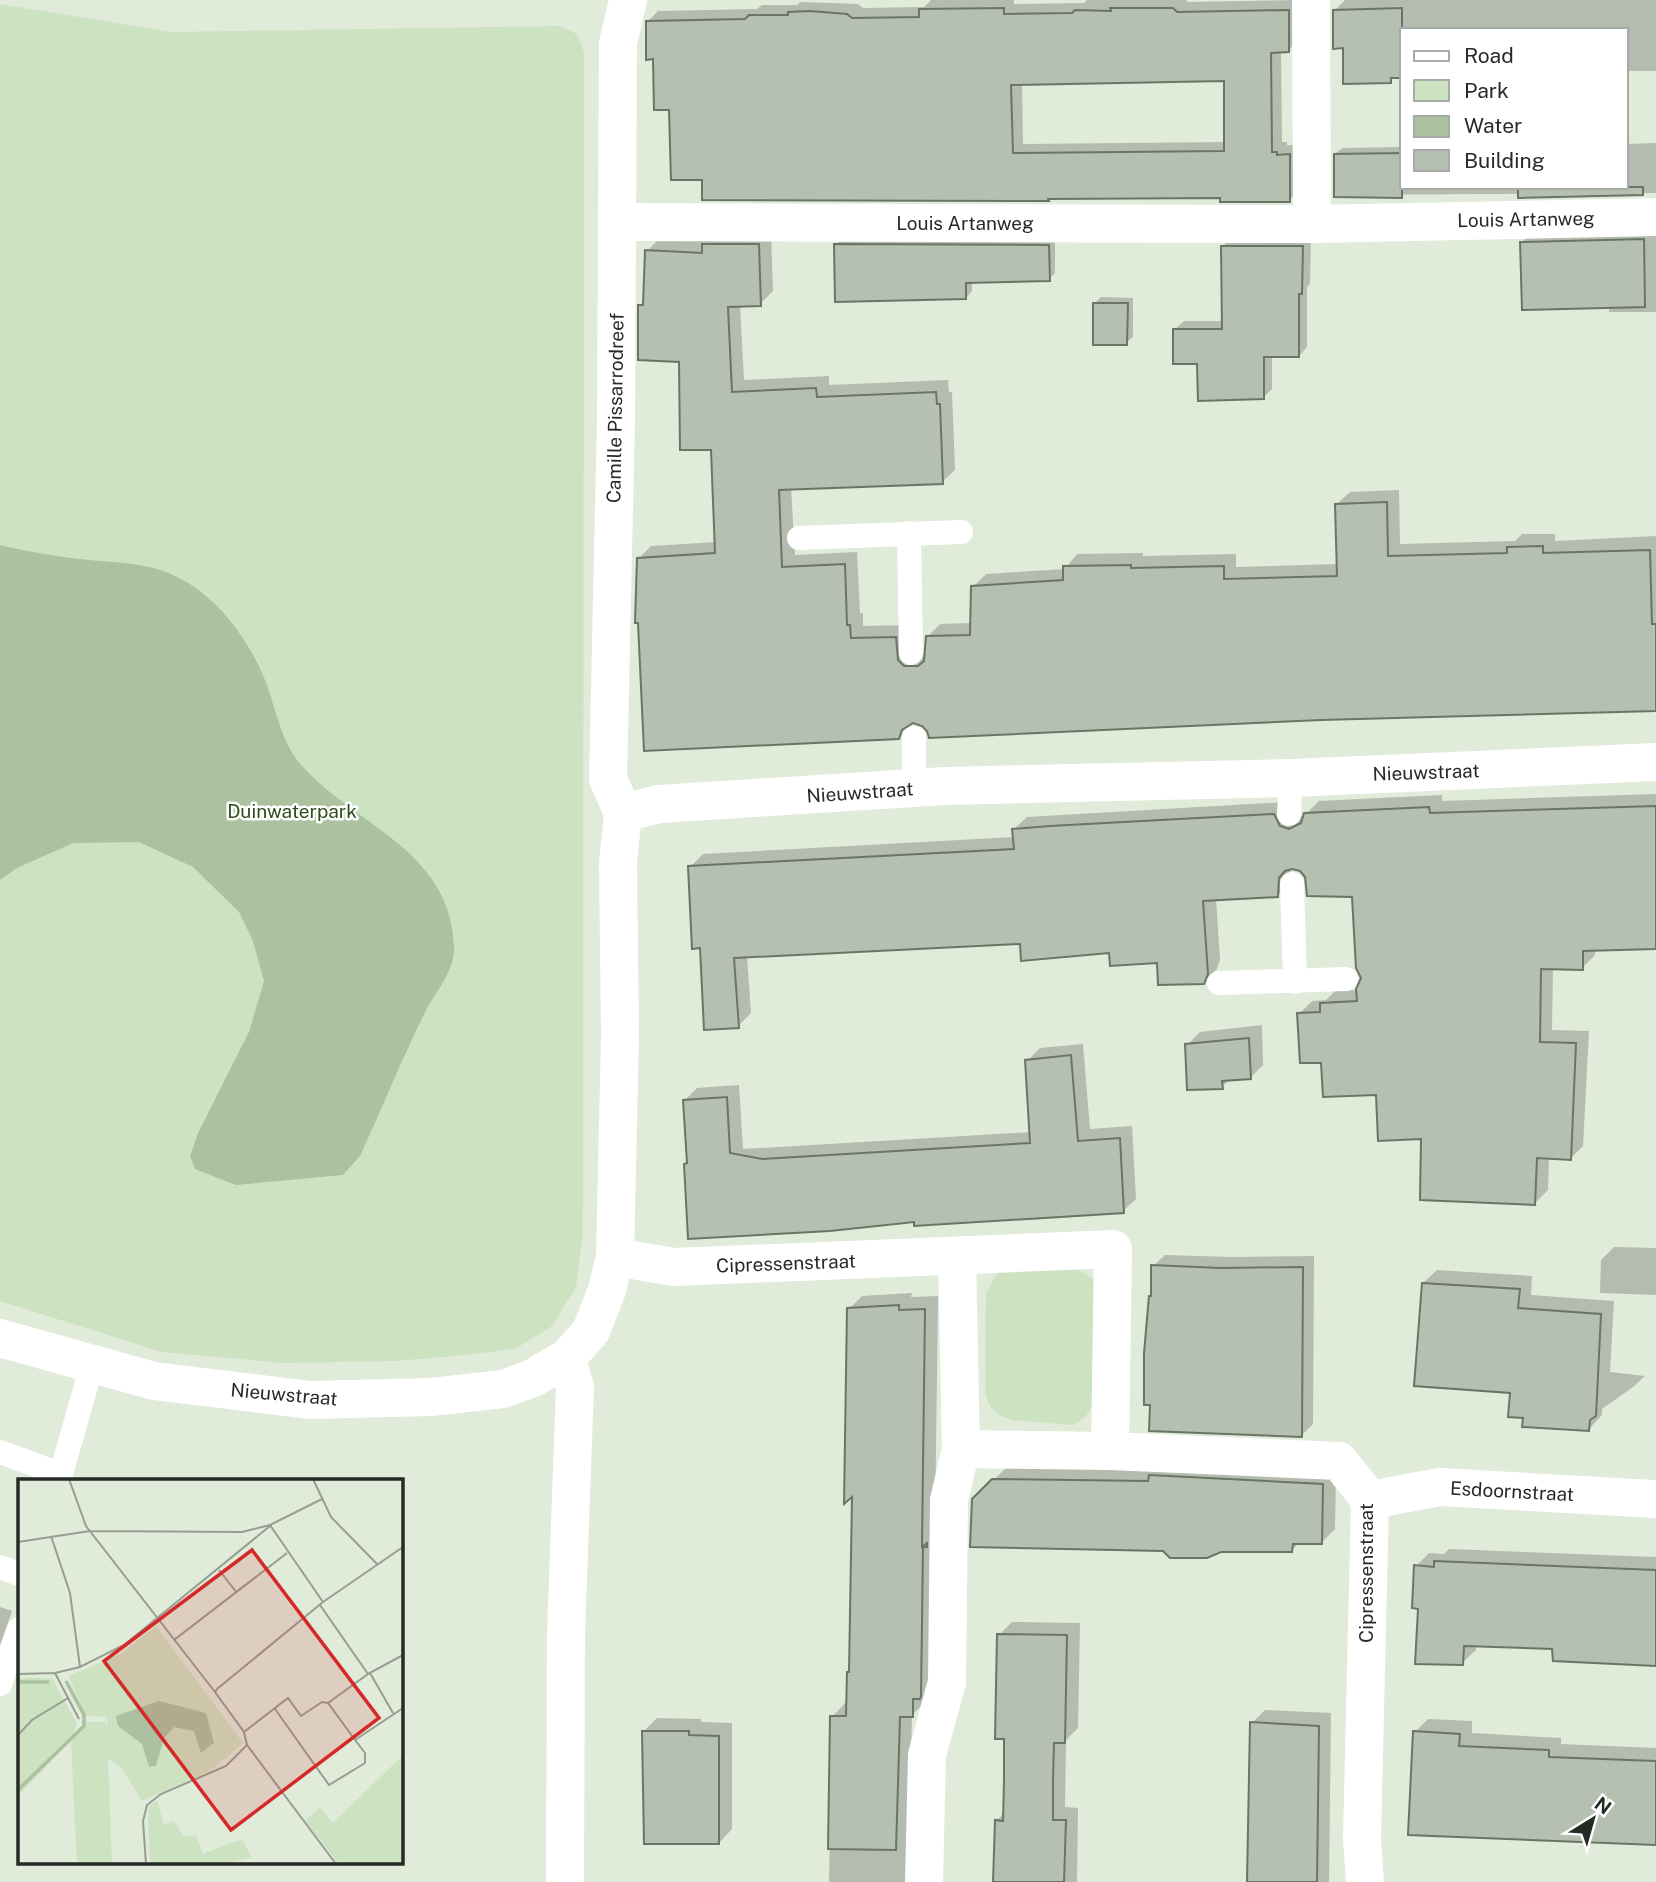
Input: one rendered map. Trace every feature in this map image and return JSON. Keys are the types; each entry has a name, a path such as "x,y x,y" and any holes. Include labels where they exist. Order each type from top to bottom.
{"street":[{"name":"Camille Pissarrodreef","path":"623,813 608,779 615,433 618,43 628,0"},
{"path":"1311,0 1312,224"},
{"name":"Louis Artanweg","path":"617,222 1312,224 1656,217"},
{"name":"Nieuwstraat","path":"0,1338 154,1381 324,1399 431,1397 503,1389 533,1378 567,1358 591,1331 607,1290 615,1257 620,1034 618,863 623,813 659,804 945,786 1290,796 1656,762"},
{"name":"Cipressenstraat","path":"615,1257 674,1267 1113,1249 1110,1451"},
{"path":"924,1882 927,1755 947,1682 949,1500 961,1449 957,1257"},
{"path":"565,1882 566,1633 575,1388 567,1358"},
{"name":"Cipressenstraat","path":"961,1449 1110,1451 1339,1461 1370,1500 1362,1839 1366,1882"},
{"name":"Esdoornstraat","path":"1370,1500 1440,1487 1656,1499"}],"lane":[{"path":"799,538 961,532"},
{"path":"909,533 911,653"},
{"path":"914,738 914,789"},
{"path":"1292,884 1296,982"},
{"path":"1219,983 1346,979"},
{"path":"0,1452 59,1478 92,1365"},
{"path":"0,1567 18,1574"},
{"path":"0,1684 18,1632"}],"green space":[{"name":"Duinwaterpark","path":"0,4 170,32 559,26 577,34 584,52 583,1231 576,1287 552,1326 515,1349 395,1361 283,1363 162,1352 0,1301"},
{"path":"1067,1265 1095,1281 1093,1404 1086,1416 1074,1425 1012,1420 999,1415 991,1408 985,1394 986,1293 999,1271"}],"water":[{"path":"0,545 55,556 148,567 170,574 196,588 224,613 247,644 264,677 286,741 302,766 324,787 397,842 418,862 436,885 448,912 454,945 452,963 425,1012 360,1156 343,1175 236,1185 195,1169 190,1156 198,1133 249,1032 264,981 253,941 239,912 193,867 139,842 73,843 17,868 0,880"}],"building":[{"path":"1004,8 1004,14 1111,11 1110,8 1173,8 1177,12 1289,10 1289,52 1271,53 1272,152 1277,152 1277,155 1290,154 1290,202 1220,202 1220,198 1048,199 1049,201 702,200 702,180 671,180 669,110 654,110 653,59 646,60 646,21 745,19 749,15 788,15 788,12 810,11 847,14 852,18 919,17 919,9","holes":["1224,81 1224,151 1013,153 1011,85"]},
{"path":"1402,8 1400,78 1391,78 1391,83 1343,84 1343,48 1333,49 1333,10"},
{"path":"1400,153 1402,198 1334,197 1334,154"},
{"path":"1643,187 1643,195 1518,198 1518,189"},
{"path":"1644,239 1645,307 1522,310 1520,242"},
{"path":"702,244 759,244 761,306 728,307 732,392 816,388 817,397 936,392 937,404 940,404 943,484 779,490 782,567 845,564 847,625 850,625 851,638 896,637 898,660 904,666 918,666 924,661 926,636 970,635 971,586 1063,580 1063,566 1224,566 1224,579 1337,576 1335,504 1387,502 1388,556 1507,553 1507,547 1543,546 1543,553 1650,550 1652,624 1656,624 1656,711 1321,720 929,738 922,726 913,723 902,730 899,739 644,751 638,623 635,623 637,558 715,553 711,450 680,450 679,362 638,360 638,305 643,305 645,250 702,253"},
{"path":"834,244 1049,245 1050,281 966,283 966,299 835,302"},
{"path":"1221,246 1303,246 1302,294 1299,294 1299,357 1264,357 1264,399 1198,401 1197,364 1173,364 1173,329 1222,329"},
{"path":"1093,303 1128,303 1127,345 1093,345"},
{"path":"1656,806 1656,949 1583,951 1583,970 1541,969 1540,1042 1576,1043 1571,1160 1537,1158 1535,1205 1420,1200 1421,1139 1378,1141 1376,1095 1323,1097 1321,1063 1300,1063 1297,1013 1320,1012 1320,1003 1357,1001 1356,989 1361,978 1356,968 1352,897 1307,896 1305,877 1300,871 1292,869 1285,871 1279,878 1278,897 1203,901 1208,974 1204,984 1158,985 1157,963 1110,966 1109,953 1021,961 1020,944 734,958 739,1028 704,1030 700,948 692,949 688,866 1014,849 1012,829 1050,826 1274,814 1280,826 1289,829 1301,823 1304,813 1429,807 1430,813"},
{"path":"1249,1038 1251,1079 1222,1081 1223,1089 1187,1090 1185,1044"},
{"path":"1071,1055 1078,1141 1120,1138 1124,1213 914,1226 914,1222 830,1231 688,1239 683,1100 727,1097 730,1153 762,1159 1030,1143 1025,1060"},
{"path":"1151,1265 1303,1267 1302,1437 1149,1431 1150,1405 1144,1405 1144,1353 1151,1296"},
{"path":"1422,1283 1520,1289 1518,1308 1601,1314 1596,1416 1590,1420 1589,1431 1522,1427 1523,1418 1508,1417 1510,1393 1414,1386"},
{"path":"899,1305 899,1310 925,1309 922,1547 927,1543 927,1547 923,1547 921,1696 920,1699 913,1699 913,1717 900,1717 896,1850 828,1849 830,1716 846,1716 849,1672 852,1497 844,1504 847,1308"},
{"path":"1149,1475 1323,1484 1322,1544 1293,1544 1292,1552 1221,1552 1207,1558 1170,1558 1163,1551 970,1547 972,1499 992,1479 1148,1481"},
{"path":"1434,1561 1656,1570 1656,1666 1553,1661 1552,1649 1464,1646 1463,1665 1415,1664 1418,1609 1412,1608 1414,1565 1434,1567"},
{"path":"997,1634 1067,1635 1065,1743 1054,1743 1053,1780 1053,1820 1066,1820 1064,1882 993,1882 995,1820 1003,1821 1004,1780 1004,1739 995,1739"},
{"path":"1250,1722 1319,1726 1317,1882 1247,1882"},
{"path":"642,1731 689,1731 689,1735 719,1736 719,1844 644,1844"},
{"path":"1413,1731 1460,1734 1459,1746 1549,1750 1549,1757 1656,1761 1656,1845 1408,1835"}]}
